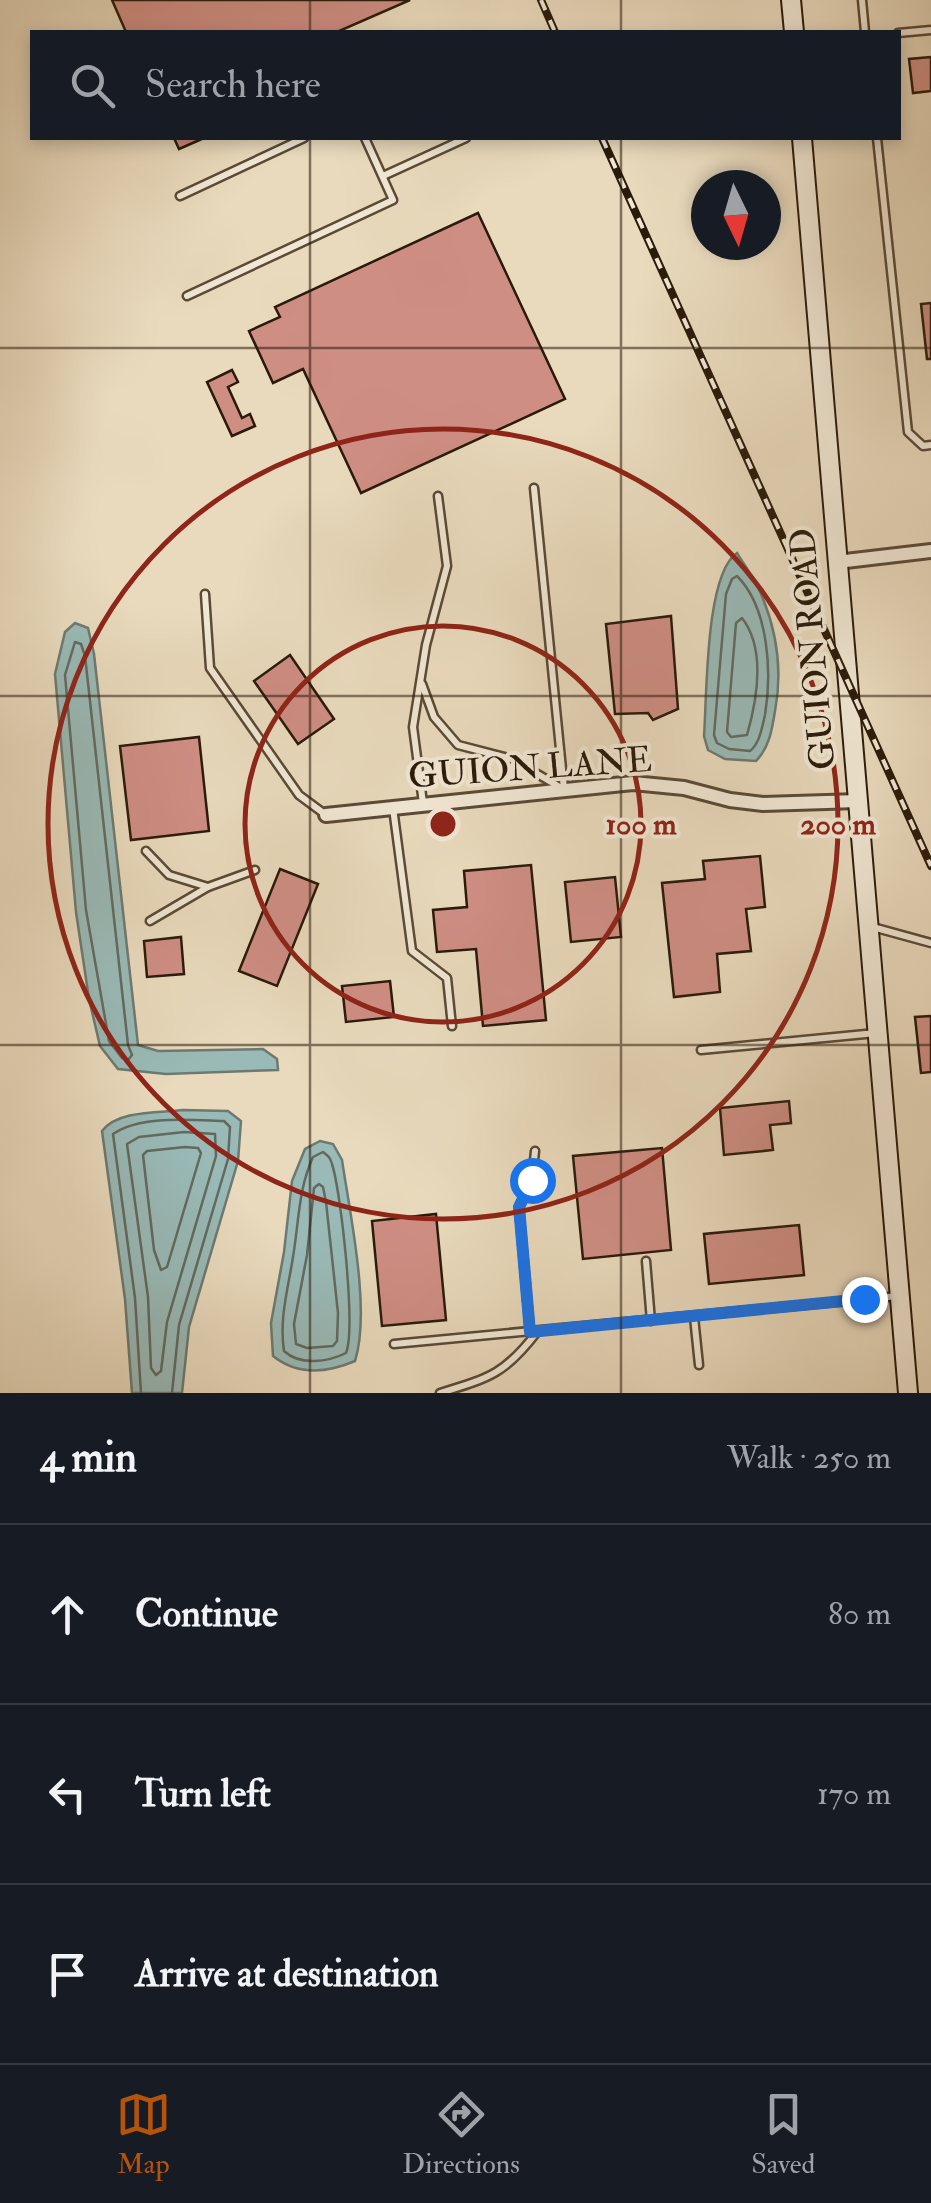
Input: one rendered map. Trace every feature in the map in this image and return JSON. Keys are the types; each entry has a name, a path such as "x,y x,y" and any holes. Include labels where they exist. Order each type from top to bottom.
{"street":[{"path":"791,0 794,30"},
{"name":"GUION ROAD","path":"802,140 908,1393"},
{"path":"836,562 931,551"},
{"name":"GUION LANE","path":"326,814 633,782 763,804 858,800"}],"lane":[{"path":"862,0 865,30"},
{"path":"901,33 931,30"},
{"path":"180,196 300,140"},
{"path":"188,296 394,200 366,140"},
{"path":"383,176 462,140"},
{"path":"877,140 908,432 924,446 931,446"},
{"path":"534,488 564,789"},
{"path":"424,804 413,727 446,566 438,496"},
{"path":"205,594 210,668 299,795 326,814"},
{"path":"420,681 434,717 458,745 512,759 564,789"},
{"path":"393,808 412,951 447,978 452,1026"},
{"path":"146,851 169,875 208,886"},
{"path":"150,921 208,886 256,870"},
{"path":"868,926 931,942"},
{"path":"701,1050 877,1033"},
{"path":"440,1393 489,1378 517,1359 534,1332 519,1207 532,1180 534,1151"},
{"path":"646,1261 651,1321"},
{"path":"394,1344 900,1296"},
{"path":"694,1318 699,1366"}],"water":[{"path":"737,553 764,602 778,664 771,732 756,761 725,759 708,750 704,736 713,610 727,565"},
{"path":"75,623 88,628 94,654 138,1045 158,1051 263,1049 277,1059 278,1070 166,1074 118,1069 100,1046 76,912 55,674 65,632"},
{"path":"183,1110 228,1111 241,1121 238,1161 189,1327 182,1393 132,1393 125,1299 102,1131 128,1116"},
{"path":"320,1141 333,1144 342,1160 358,1262 361,1316 355,1361 334,1368 303,1370 273,1356 271,1323 292,1181 305,1149"}],"building":[{"path":"112,0 410,0 342,30 125,30"},
{"path":"931,57 931,91 913,93 909,59"},
{"path":"175,140 199,140 179,149"},
{"path":"478,213 565,399 361,493 303,369 273,383 249,331 280,317 275,307"},
{"path":"931,303 931,359 927,359 921,304"},
{"path":"232,370 238,382 228,387 242,418 250,414 255,426 232,436 207,382"},
{"path":"671,616 678,709 653,720 648,713 615,714 606,624"},
{"path":"290,655 334,719 298,744 254,681"},
{"path":"199,737 209,831 131,840 120,746"},
{"path":"760,856 765,907 746,909 751,951 717,954 720,992 674,997 662,883 705,879 703,861"},
{"path":"531,865 546,1020 483,1026 476,949 437,952 433,910 467,907 464,871"},
{"path":"280,869 318,884 277,986 239,971"},
{"path":"615,877 621,937 571,942 565,882"},
{"path":"181,937 184,974 147,977 144,941"},
{"path":"390,981 394,1017 346,1022 342,986"},
{"path":"931,1016 931,1072 921,1073 915,1017"},
{"path":"789,1101 791,1123 770,1125 773,1150 724,1155 720,1108"},
{"path":"662,1148 671,1250 583,1259 573,1156"},
{"path":"436,1214 446,1320 382,1326 372,1221"},
{"path":"799,1225 804,1275 709,1284 704,1234"}],"railway":[{"path":"541,0 554,30"},
{"path":"603,140 931,866"}],"route":[{"path":"532,1180 519,1207 530,1332 864,1299"}]}
